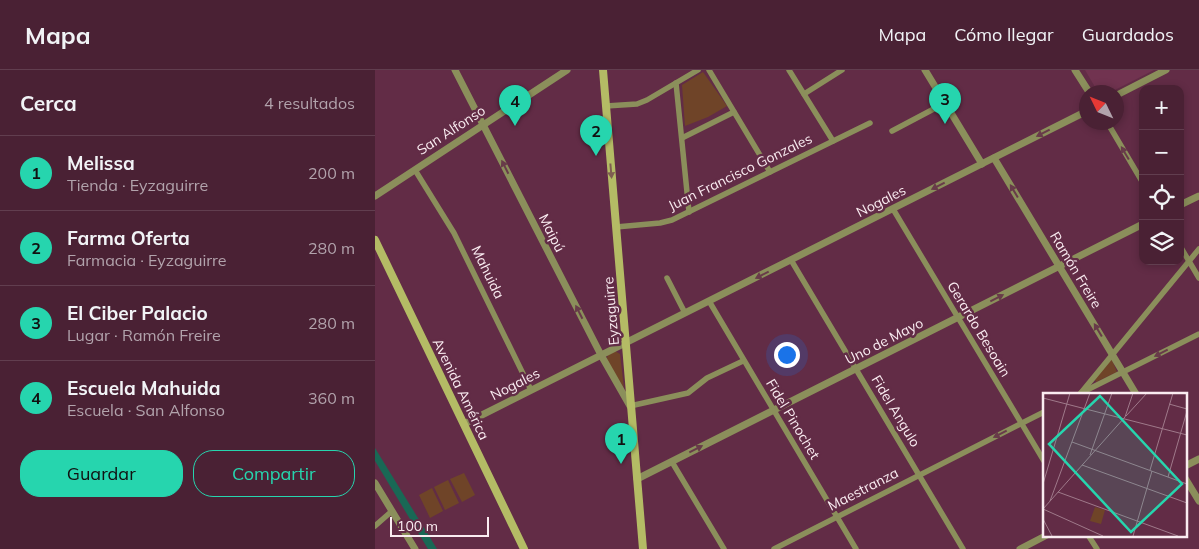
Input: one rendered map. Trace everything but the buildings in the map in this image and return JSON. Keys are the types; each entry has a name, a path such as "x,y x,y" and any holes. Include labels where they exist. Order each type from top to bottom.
{"main road":[{"name":"Eyzaguirre","path":"603,70 643,549"},
{"name":"Avenida América","path":"375,240 525,549"}],"street":[{"name":"Maipú","path":"455,70 601,355 630,406"},
{"name":"San Alfonso","path":"375,196 567,70"},
{"path":"606,106 643,102 698,70"},
{"path":"709,70 770,172"},
{"path":"789,70 833,141"},
{"path":"804,94 842,70"},
{"path":"925,70 982,164"},
{"path":"1075,70 1085,85"},
{"path":"1124,91 1166,70"},
{"path":"676,83 689,212"},
{"path":"892,131 945,103"},
{"path":"682,138 734,112"},
{"name":"Nogales","path":"464,424 1079,115"},
{"name":"Juan Francisco Gonzales","path":"616,227 665,223 870,123"},
{"path":"1112,130 1139,176"},
{"name":"Ramón Freire","path":"994,158 1135,393"},
{"name":"Mahuida","path":"415,170 454,233 531,390"},
{"path":"1184,203 1199,196"},
{"name":"Gerardo Besoain","path":"893,209 1043,459"},
{"name":"Uno de Mayo","path":"637,479 1139,226"},
{"path":"1081,393 1199,249"},
{"path":"1184,253 1199,278"},
{"name":"Fidel Angulo","path":"791,260 963,549"},
{"path":"667,278 685,313"},
{"name":"Fidel Pinochet","path":"709,301 856,549"},
{"path":"1082,393 1199,334"},
{"path":"630,406 688,394 707,378 743,361"},
{"name":"Maestranza","path":"774,549 1043,413"},
{"path":"1187,465 1199,459"},
{"path":"672,462 724,549"},
{"path":"1187,481 1199,501"},
{"path":"375,483 415,549"},
{"path":"375,526 392,511"},
{"path":"1020,549 1045,536"},
{"path":"1089,536 1097,549"}],"shaded area":[{"path":"1085,70 1154,70 1124,85 1094,85"},
{"path":"703,72 727,106 708,117 685,126 682,85"},
{"path":"615,351 620,354 624,388 606,360 608,355"},
{"path":"1109,360 1112,360 1117,372 1096,382 1095,379"},
{"path":"375,448 437,549 428,549 375,461"},
{"path":"464,473 475,495 462,502 450,479"},
{"path":"448,480 459,503 445,510 434,487"},
{"path":"432,488 443,511 430,518 419,495"}],"place":[{"name":"El Ciber Palacio","path":"945,124"},
{"name":"Escuela Mahuida","path":"515,126"},
{"name":"Farma Oferta","path":"596,156"},
{"name":"Melissa","path":"621,464"}]}
